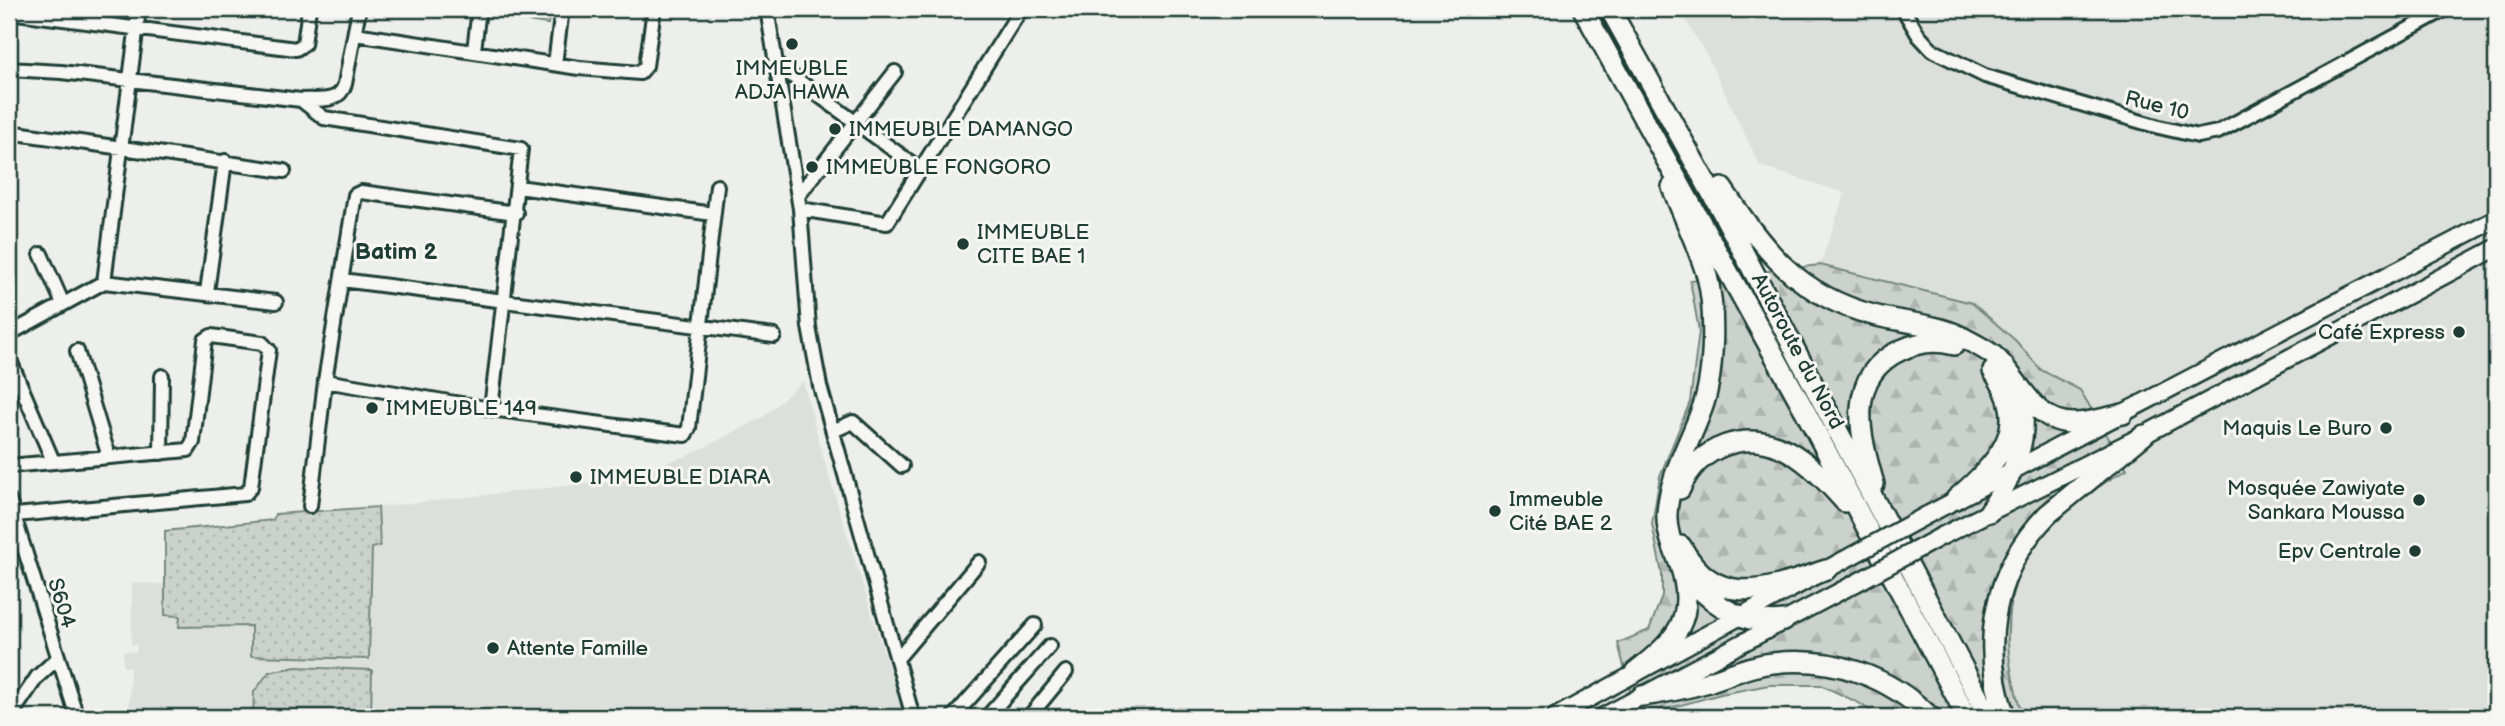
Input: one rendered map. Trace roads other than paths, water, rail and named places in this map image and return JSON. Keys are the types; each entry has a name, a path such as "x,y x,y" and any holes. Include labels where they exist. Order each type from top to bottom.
{"highway":[{"name":"Autoroute du Nord","path":"1583,9 1805,411 1967,717"},
{"name":"Autoroute du Nord","path":"1611,9 1989,717"},
{"path":"1672,119 1756,238 1797,280 1836,303 1957,335 1993,355 2033,404 2062,421 2075,423 2123,414"},
{"path":"1635,672 1672,641 1680,629 1687,603 1667,515 1671,488 1705,401 1712,311 1707,276 1647,124"},
{"path":"1888,525 1863,442 1860,404 1863,391 1876,369 1897,352 1921,343 1951,343 1980,356 2001,382 2010,409 2010,434 2003,452 1987,471 1956,499"},
{"path":"1989,512 2021,451 2025,421 2015,383"},
{"path":"2005,717 1992,666 1991,641 1995,608 2011,565 2035,527 2048,514 2144,435"},
{"path":"1826,569 1774,588 1752,592 1723,587 1702,574 1679,542 1676,504 1686,476 1704,455 1717,448 1740,442 1770,443 1795,455 1814,470 1860,519"},
{"path":"1681,569 1708,598 1738,617 1763,622 1784,621"},
{"path":"1642,696 1673,691 1770,663 1829,664 1888,683 1909,697 1930,717"}],"main road":[{"path":"1555,717 1956,499 2496,219"},
{"path":"1602,717 1940,537 2144,435 2496,248"}],"street":[{"path":"104,282 139,9"},
{"path":"9,12 296,49 304,44 309,9"},
{"path":"9,69 129,79 301,100 340,96 359,9"},
{"path":"474,50 479,9"},
{"path":"555,64 562,9"},
{"path":"355,34 593,70 644,71 654,9"},
{"path":"767,9 799,202 809,327 833,431 914,717"},
{"path":"799,202 887,223 1021,9"},
{"name":"Rue 10","path":"1903,9 1919,36 1932,50 1949,61 1985,76 2091,108 2198,136 2218,132 2446,9"},
{"path":"777,65 921,170"},
{"path":"799,202 895,72"},
{"path":"301,100 324,117 517,146 523,153 492,409"},
{"path":"9,132 284,171"},
{"path":"207,292 225,161"},
{"path":"325,381 492,409 685,435 690,428 717,186"},
{"path":"518,187 713,214"},
{"path":"310,506 351,205 357,193 516,213"},
{"path":"41,254 63,304"},
{"path":"342,280 506,299 774,336"},
{"path":"9,334 104,282 276,302"},
{"path":"9,466 188,450 192,442 205,340 211,336 266,345 269,358 253,474 251,487 245,494 15,515"},
{"path":"77,351 109,457"},
{"path":"9,358 54,461"},
{"path":"161,453 162,376"},
{"path":"833,431 853,422 902,466"},
{"name":"S604","path":"9,500 77,717"},
{"path":"897,659 979,562"},
{"path":"953,717 1035,625"},
{"path":"987,717 1050,646"},
{"path":"10,717 37,677 58,658"},
{"path":"1030,717 1066,672"}],"place":[{"name":"IMMEUBLE ADJA HAWA","path":"792,44"},
{"name":"IMMEUBLE DAMANGO","path":"835,129"},
{"name":"IMMEUBLE FONGORO","path":"812,167"},
{"name":"IMMEUBLE CITE BAE 1","path":"963,244"},
{"name":"Café Express","path":"2459,332"},
{"name":"IMMEUBLE 149","path":"372,408"},
{"name":"Maquis Le Buro","path":"2386,428"},
{"name":"IMMEUBLE DIARA","path":"576,477"},
{"name":"Mosquée Zawiyate Sankara Moussa","path":"2419,500"},
{"name":"Immeuble Cité BAE 2","path":"1495,511"},
{"name":"Epv Centrale","path":"2415,551"},
{"name":"Attente Famille","path":"493,648"}],"district":[{"name":"Batim 2","path":"396,251"}]}
